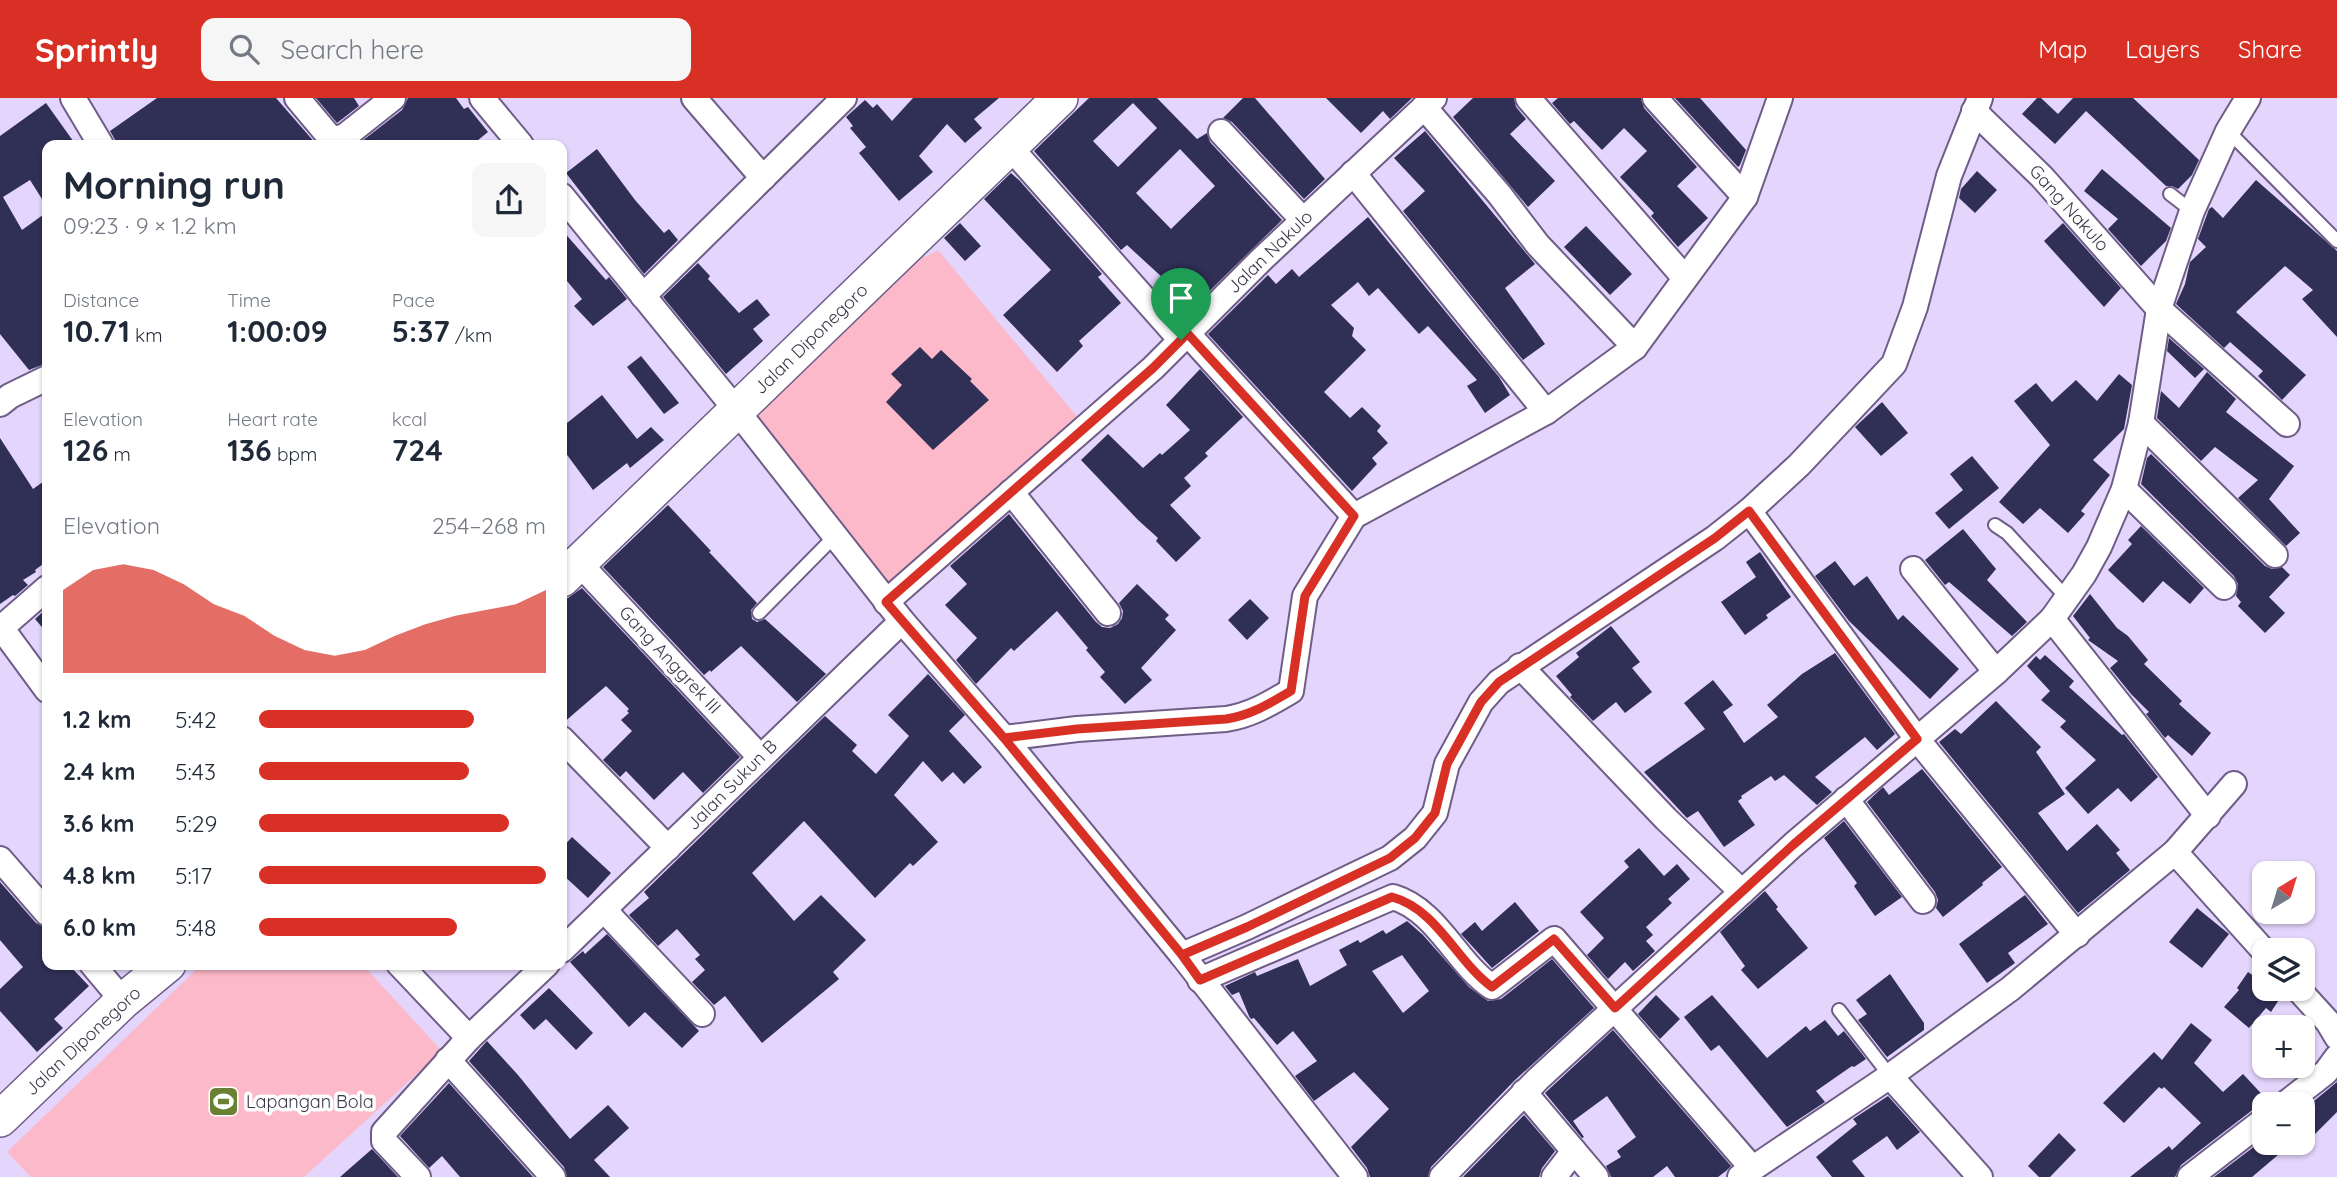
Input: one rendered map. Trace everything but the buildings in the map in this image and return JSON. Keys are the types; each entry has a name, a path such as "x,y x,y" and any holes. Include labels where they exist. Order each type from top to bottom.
{"street":[{"path":"73,98 98,140"},
{"path":"297,98 334,139 345,136 384,101"},
{"path":"482,98 507,140"},
{"path":"694,98 763,178"},
{"path":"643,296 844,98"},
{"name":"Jalan Diponegoro","path":"570,571 1060,98"},
{"path":"1528,98 1684,277"},
{"path":"1655,98 1745,197"},
{"path":"1004,738 1077,729 1234,718 1263,708 1291,691 1305,596 1354,516 1546,412 1635,346 1745,197 1780,98"},
{"path":"1442,1177 1524,1092 1615,1008 1846,799 1996,672 2052,619 2084,574 2099,547 2124,489 2141,423 2160,309 2192,211 2240,102"},
{"path":"1429,103 1538,245 1635,346"},
{"name":"Jalan Nakulo","path":"886,602 1153,368 1303,220 1429,103"},
{"path":"1182,955 1390,858 1415,838 1435,813 1447,764 1481,702 1499,682 1715,538 1749,511 1799,465 1894,365 1915,307 1949,176 1977,105"},
{"name":"Gang Nakulo","path":"1977,105 2160,309 2287,424"},
{"path":"1221,132 1303,220"},
{"path":"1009,146 1184,337 1354,516"},
{"path":"1353,173 1546,412"},
{"path":"567,201 737,411 886,602 1004,738 1182,955 1355,1177"},
{"path":"3,394 42,380"},
{"path":"2141,423 2275,555"},
{"path":"2124,489 2224,587"},
{"path":"1011,492 1108,613"},
{"path":"1749,511 1917,739 2077,935"},
{"path":"1913,569 1996,672"},
{"name":"Gang Anggrek III","path":"570,571 760,757"},
{"path":"42,592 1,627 42,683"},
{"path":"2052,619 2208,816"},
{"name":"Jalan Sukun B","path":"567,939 604,909 902,621"},
{"path":"1520,666 1666,819 1742,892"},
{"path":"567,744 668,848"},
{"path":"1200,980 1392,897 1401,899 1422,914 1492,987 1554,939 1615,1008 1746,1173 1890,1076 2010,989 2175,852 2234,784"},
{"path":"1846,799 1923,901"},
{"path":"2175,852 2252,938"},
{"path":"0,859 42,907"},
{"path":"604,909 702,1014"},
{"path":"97,970 123,1001"},
{"name":"Jalan Diponegoro","path":"0,1119 123,1001 161,970"},
{"path":"405,970 468,1038"},
{"path":"418,1177 384,1141 384,1132 468,1038 541,970"},
{"path":"2309,1001 2328,1022 2337,1037"},
{"path":"2300,1092 2326,1072 2337,1057"},
{"path":"449,1060 554,1177"},
{"path":"1890,1076 1980,1177"},
{"path":"1524,1092 1596,1177"},
{"path":"2190,1177 2252,1129"},
{"path":"1554,1177 1574,1151"}],"lane":[{"path":"2228,131 2337,241"},
{"path":"2171,194 2192,211"},
{"path":"1995,524 2007,533 2067,598"},
{"path":"760,613 835,536"},
{"path":"1839,1010 1890,1076"}],"shaded area":[{"path":"915,248 926,257 938,250 1079,419 888,590 746,413"},
{"name":"Lapangan Bola","path":"196,970 368,970 442,1051 304,1177 31,1177 7,1152"}],"place":[{"name":"Lapangan Bola","path":"223,1102"}],"route":[{"path":"1181,340 1153,368 886,602 1004,738 1200,980 1392,897 1401,899 1422,914 1489,986 1496,986 1554,939 1615,1008 1793,845 1917,739 1749,511 1715,538 1499,682 1481,702 1447,764 1435,813 1415,838 1390,858 1182,955 1004,738 1077,729 1226,719 1263,708 1291,691 1305,596 1354,516 1187,333 1181,340"}]}
